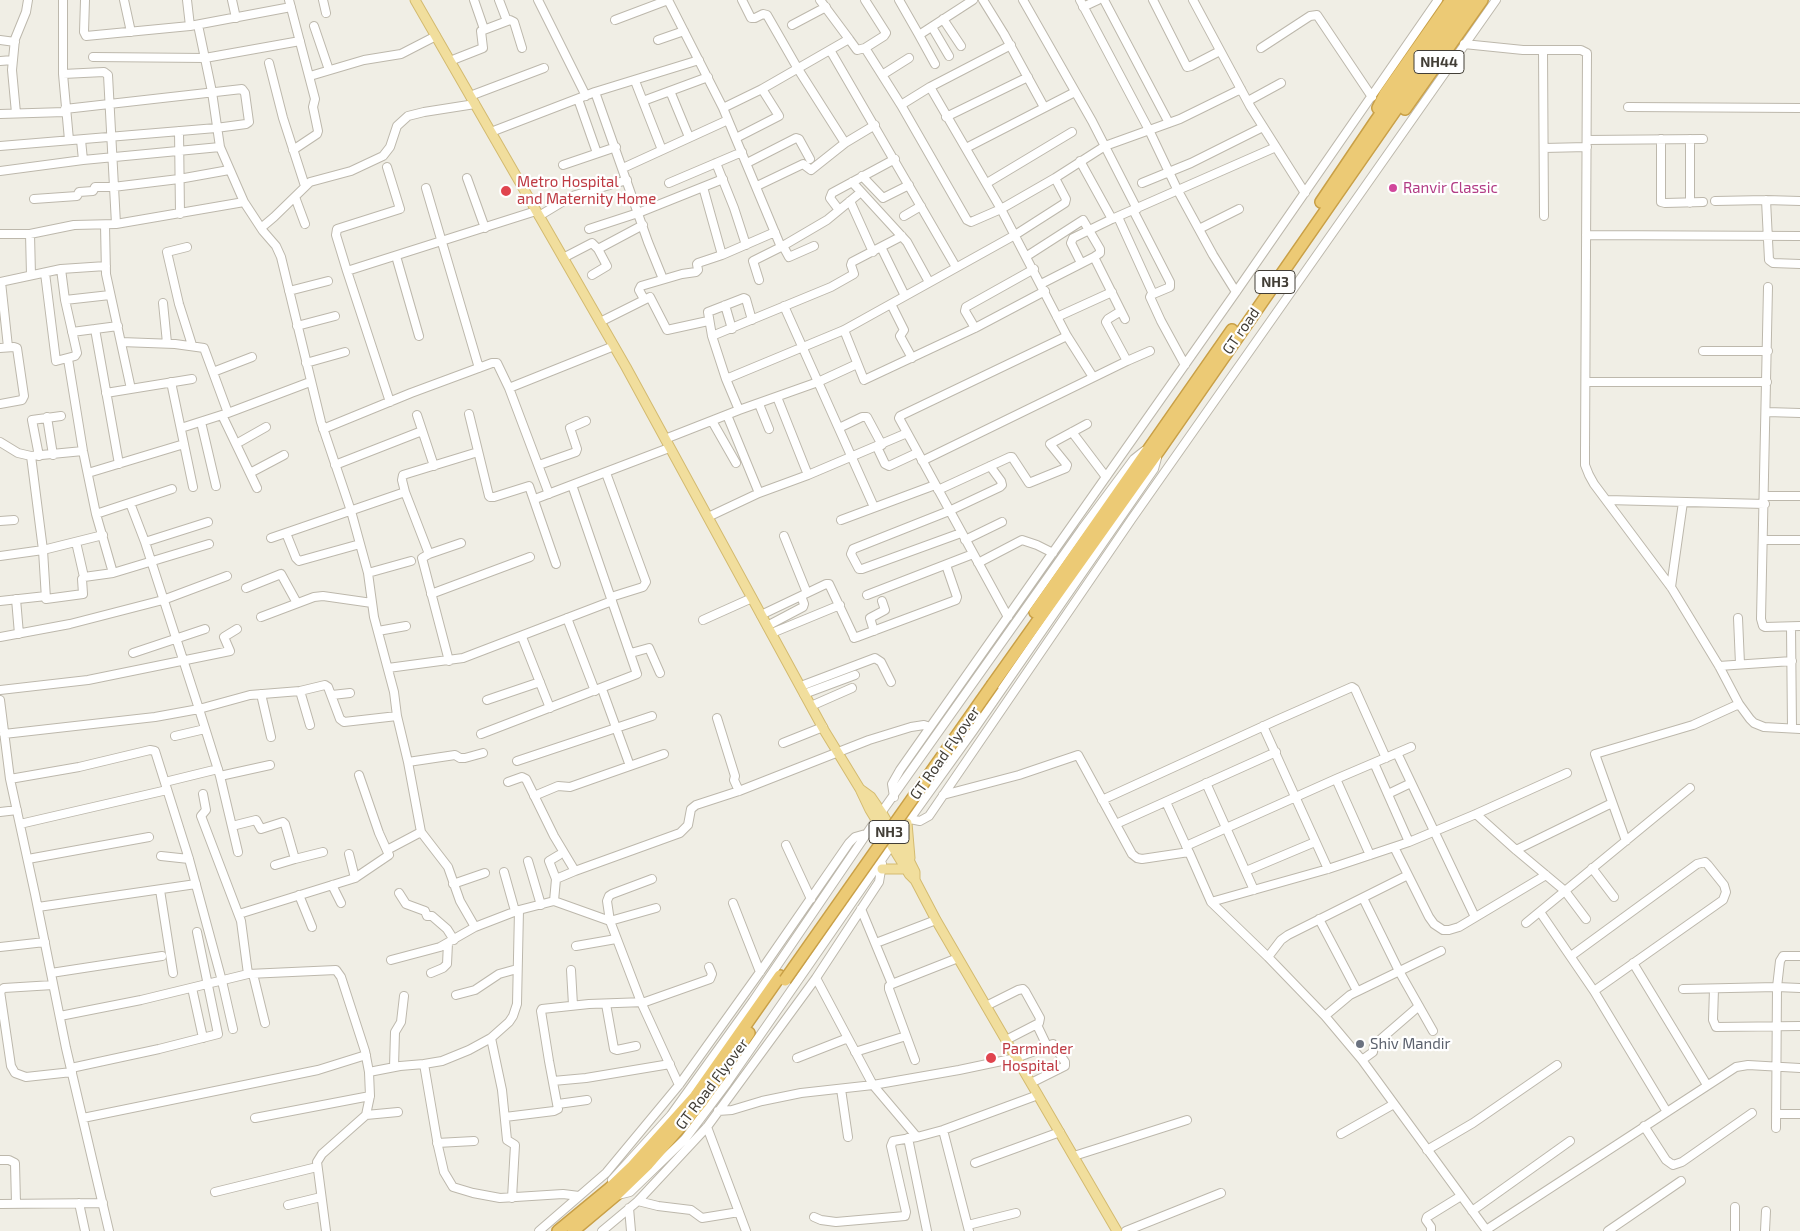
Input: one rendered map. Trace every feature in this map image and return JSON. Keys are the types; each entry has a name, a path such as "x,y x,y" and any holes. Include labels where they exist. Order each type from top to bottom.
{"highway":[{"name":"NH44","path":"1375,122 1378,106 1451,0"},
{"name":"NH3","path":"1375,122 1461,0"},
{"name":"NH3","path":"1390,116 1472,0"},
{"name":"NH44","path":"1390,116 1401,114 1482,0"},
{"name":"GT road","path":"1156,447 1390,116"},
{"name":"GT road","path":"1156,447 1375,122"},
{"name":"GT Road Flyover","path":"613,1192 648,1164 701,1103 782,978 1156,447"},
{"name":"NH3","path":"558,1231 613,1192"},
{"name":"NH3","path":"573,1231 613,1192"}],"main road":[{"path":"415,0 614,346 811,706 860,788 871,797 879,817 908,866 915,872 915,880 936,920 1115,1230"},
{"path":"908,866 909,821"},
{"path":"882,864 908,866"}],"street":[{"path":"16,113 12,70 13,60 15,42 26,12 28,0"},
{"path":"63,0 63,74 68,140"},
{"path":"84,0 84,32 86,36 194,25 236,18 290,4 315,99 313,107 318,133 293,150"},
{"path":"124,0 131,32"},
{"path":"187,0 205,58 220,147 244,202 261,228 279,250 310,382 323,429 351,511 368,573 372,603 388,668 421,832 444,861 463,906 475,927"},
{"path":"232,0 236,18"},
{"path":"323,0 326,12"},
{"path":"474,0 484,30"},
{"path":"499,0 507,21"},
{"path":"538,0 586,96"},
{"path":"615,20 668,0 723,108 782,247 789,257 814,246"},
{"path":"742,0 751,18 763,14 767,15 798,69 845,143"},
{"path":"820,0 857,50 860,51 884,36 886,31 865,0"},
{"path":"899,0 936,64"},
{"path":"954,0 960,9"},
{"path":"919,35 973,0"},
{"path":"983,0 1011,45 1044,107"},
{"path":"1023,0 1105,146 1170,282 1168,289 1153,294 1150,297 1185,365"},
{"path":"1098,0 1082,4 1149,130 1178,191 1236,292"},
{"path":"1104,0 1169,123"},
{"path":"1153,0 1187,67 1220,51"},
{"path":"1193,0 1241,89 1305,194"},
{"path":"894,797 892,784 894,778 1305,194 1438,0"},
{"path":"909,821 925,819 943,796 1131,520 1496,0"},
{"path":"792,25 826,7"},
{"path":"1261,48 1310,16 1317,15 1372,97"},
{"path":"943,19 961,46"},
{"path":"450,61 483,48 480,32 511,20 514,22 522,48"},
{"path":"314,26 329,70"},
{"path":"932,26 950,56"},
{"path":"658,40 684,31"},
{"path":"310,76 364,60 401,54 436,36"},
{"path":"723,108 762,89 849,39"},
{"path":"0,40 15,42"},
{"path":"93,57 205,58 300,41"},
{"path":"1464,44 1502,49 1581,50 1587,53 1586,465 1594,484 1672,587 1719,666 1739,704 1758,726 1796,728 1791,627"},
{"path":"901,105 930,87 1011,45"},
{"path":"865,48 901,105 967,220 973,222 1001,209 1055,178 1105,146 1169,123 1241,89"},
{"path":"830,50 956,266"},
{"path":"1543,50 1544,216"},
{"path":"882,74 909,58"},
{"path":"0,61 13,60"},
{"path":"491,132 596,92 699,60"},
{"path":"269,63 305,186"},
{"path":"470,96 544,68"},
{"path":"63,74 106,72 108,75 116,224"},
{"path":"946,117 1028,77"},
{"path":"643,101 708,78"},
{"path":"635,80 662,150"},
{"path":"1248,101 1281,83"},
{"path":"930,87 1001,209 1034,269 1067,336 1093,377"},
{"path":"0,114 65,110 240,89 244,90 249,120 246,124 179,132 0,146"},
{"path":"736,138 779,116 762,89"},
{"path":"670,91 689,137"},
{"path":"596,92 642,225 663,279"},
{"path":"966,148 1075,92"},
{"path":"578,99 597,153"},
{"path":"261,228 305,186 316,180 351,171 383,156 390,147 397,126 408,116 475,104"},
{"path":"1628,107 1800,108"},
{"path":"623,168 728,120"},
{"path":"757,186 803,164 811,170 845,143 875,125"},
{"path":"1142,183 1198,159 1263,127"},
{"path":"179,132 180,214"},
{"path":"986,183 1072,132"},
{"path":"747,163 796,138 810,159"},
{"path":"1544,148 1661,139 1703,139"},
{"path":"1661,139 1661,202 1703,202"},
{"path":"1690,139 1690,203"},
{"path":"81,140 83,160"},
{"path":"564,165 616,146"},
{"path":"0,171 83,160 220,147"},
{"path":"1081,264 1071,240 1115,218 1276,147"},
{"path":"669,183 742,152"},
{"path":"839,210 830,195 895,159"},
{"path":"1080,161 1115,218 1153,294"},
{"path":"716,164 746,245"},
{"path":"387,167 400,209 337,229 336,235 390,402"},
{"path":"34,199 77,196 79,192 93,191 95,187 113,187 179,179 229,170"},
{"path":"862,176 883,198 909,185"},
{"path":"467,178 485,228"},
{"path":"726,379 844,330 956,266 1015,235 1067,202 1055,178"},
{"path":"589,229 638,213 722,179"},
{"path":"347,271 538,213 572,196 627,180"},
{"path":"852,182 911,247 929,282"},
{"path":"703,187 722,255"},
{"path":"426,188 479,368"},
{"path":"759,280 753,261 782,247 827,220 861,192"},
{"path":"295,197 305,224"},
{"path":"1766,200 1768,256 1770,262 1773,264 1800,264"},
{"path":"850,201 873,252"},
{"path":"1715,201 1800,201"},
{"path":"0,234 30,234 74,226 116,224 244,202"},
{"path":"904,216 921,206"},
{"path":"1199,229 1240,210"},
{"path":"844,330 864,380 975,328 1043,288 1100,251 1084,220 1081,220 1026,256"},
{"path":"105,225 106,266 110,295 131,389"},
{"path":"598,249 642,225"},
{"path":"644,299 639,290 640,287 663,279 696,272 698,270 697,264 775,232"},
{"path":"30,234 31,275"},
{"path":"1586,234 1800,236"},
{"path":"712,336 819,293 853,275 851,263 902,236"},
{"path":"563,258 592,243 598,249 607,266 592,274"},
{"path":"187,247 166,252 178,304 192,345"},
{"path":"881,247 905,296"},
{"path":"396,256 419,336"},
{"path":"1094,256 1125,319"},
{"path":"0,404 22,400 24,396 17,348 4,348 1,282 61,269 106,266"},
{"path":"45,272 56,361 77,355 65,300 61,269"},
{"path":"975,328 965,311 966,307 1034,269"},
{"path":"289,291 328,281"},
{"path":"1768,287 1767,412 1761,619 1762,626 1769,628 1800,626"},
{"path":"1057,317 1112,292"},
{"path":"65,300 110,295"},
{"path":"600,322 644,299 651,298 667,330 708,321"},
{"path":"739,410 726,379 712,336 708,312 745,298 752,320"},
{"path":"163,303 167,344"},
{"path":"891,304 904,330 900,336 912,358"},
{"path":"725,305 732,329"},
{"path":"784,306 874,508"},
{"path":"1121,311 1106,322 1127,361"},
{"path":"297,326 335,316"},
{"path":"72,332 118,326"},
{"path":"96,329 119,464"},
{"path":"1008,617 900,420 900,416 1067,336"},
{"path":"121,342 192,345 204,348 236,444 257,488"},
{"path":"509,388 614,346"},
{"path":"838,428 862,417 867,417 885,464 889,466 920,457 1150,351"},
{"path":"1703,351 1768,351"},
{"path":"306,363 345,352"},
{"path":"213,372 252,357"},
{"path":"68,358 83,451 96,514 113,573"},
{"path":"323,429 492,362 497,362 509,388 549,494"},
{"path":"535,499 606,473 712,421 818,382 857,364"},
{"path":"106,393 192,379"},
{"path":"171,382 193,487"},
{"path":"181,428 225,414 310,382"},
{"path":"1586,382 1767,382"},
{"path":"777,397 808,476"},
{"path":"759,404 769,428"},
{"path":"1767,412 1800,412"},
{"path":"468,414 490,498 528,486 535,499 556,564"},
{"path":"417,415 434,466"},
{"path":"727,415 759,493"},
{"path":"61,416 32,420 46,600 83,594 82,579 84,577 76,542"},
{"path":"47,418 53,455"},
{"path":"539,465 576,452 577,449 570,428 586,421"},
{"path":"712,421 736,463"},
{"path":"201,422 216,486"},
{"path":"841,520 936,487 1011,457 1028,482 1032,483 1067,467 1050,445 1087,424"},
{"path":"236,444 266,427"},
{"path":"335,465 422,431"},
{"path":"1072,432 1106,477"},
{"path":"708,517 759,493 808,476 907,433"},
{"path":"0,442 18,453 35,456 83,451"},
{"path":"88,473 184,444"},
{"path":"1156,447 1154,469 894,842 882,864 727,1083 685,1139 630,1192 613,1192 612,1178 671,1115 1111,490 1134,459 1156,447"},
{"path":"429,554 405,492 402,476 478,452"},
{"path":"250,473 284,455"},
{"path":"990,466 1002,485 949,511 853,549 851,554 859,569 862,569 1002,522"},
{"path":"388,668 449,660 476,654 643,587 646,582 606,473"},
{"path":"481,734 636,675 637,672 631,653 572,485"},
{"path":"96,514 172,489"},
{"path":"271,538 405,492"},
{"path":"1606,500 1682,502 1765,500 1800,496"},
{"path":"1672,587 1682,502"},
{"path":"130,503 145,542 219,772 238,852"},
{"path":"0,522 14,520"},
{"path":"145,542 208,522"},
{"path":"286,533 299,561 360,544"},
{"path":"0,556 43,550 102,535"},
{"path":"769,630 804,607 804,594 784,536"},
{"path":"978,563 1022,540 1045,548 1053,553"},
{"path":"1764,540 1800,540"},
{"path":"449,660 422,561 424,556 461,543"},
{"path":"84,577 113,573 209,544"},
{"path":"867,595 973,554"},
{"path":"431,594 530,557"},
{"path":"368,573 411,560"},
{"path":"761,615 829,584 854,638 956,600 957,597 946,565"},
{"path":"246,588 281,574 297,603"},
{"path":"0,636 70,624 164,600 227,576"},
{"path":"0,601 46,596"},
{"path":"261,617 297,603 322,596 372,603"},
{"path":"703,620 752,598"},
{"path":"16,600 19,634"},
{"path":"874,631 870,618 885,610 882,601"},
{"path":"769,630 840,605"},
{"path":"567,618 616,728 630,766"},
{"path":"1738,618 1740,664"},
{"path":"378,631 406,626"},
{"path":"133,653 205,628"},
{"path":"0,690 88,680 184,662 230,651 224,637 237,630"},
{"path":"522,637 550,708"},
{"path":"631,653 649,648 660,673"},
{"path":"802,690 875,658 881,662 891,682"},
{"path":"1719,666 1792,661"},
{"path":"802,690 855,675"},
{"path":"487,700 540,682"},
{"path":"4,734 155,717 199,708 250,694 300,692 325,685 332,695 340,719 344,722 397,716"},
{"path":"811,706 852,688"},
{"path":"1102,800 1350,688 1354,688 1386,758"},
{"path":"300,692 310,725"},
{"path":"332,695 350,693"},
{"path":"261,694 271,737"},
{"path":"0,700 10,779 71,1070 108,1231"},
{"path":"1626,841 1595,754 1693,725 1739,704"},
{"path":"518,761 652,716"},
{"path":"717,718 735,776 734,780 739,791"},
{"path":"556,879 575,870 680,833 688,825 690,809 693,807 869,740 910,727 924,725 930,727"},
{"path":"1263,726 1328,868"},
{"path":"782,743 823,727"},
{"path":"175,736 205,729"},
{"path":"943,796 1019,775 1078,755 1132,854 1136,858 1149,859 1187,849 1336,779 1411,747"},
{"path":"10,779 58,771 152,750 157,754 196,884 233,1029"},
{"path":"1116,824 1276,752"},
{"path":"408,762 453,755 464,758 483,753"},
{"path":"1397,753 1475,917"},
{"path":"534,796 558,786 568,788 664,754"},
{"path":"1374,763 1409,842"},
{"path":"20,824 219,772 270,765"},
{"path":"1211,902 1409,842 1567,773"},
{"path":"239,914 355,878 388,856 359,775"},
{"path":"508,782 525,778 554,836 575,870"},
{"path":"1336,779 1370,854"},
{"path":"1206,783 1254,890"},
{"path":"1388,794 1411,783"},
{"path":"1526,923 1690,788"},
{"path":"202,794 206,810 201,816 239,914 250,974 265,1023"},
{"path":"1166,802 1211,902 1325,1016 1362,1060 1486,1230 1736,1067 1748,1065 1800,1068"},
{"path":"1516,850 1612,803"},
{"path":"0,812 17,810"},
{"path":"1476,814 1565,891 1586,919"},
{"path":"232,826 256,820 261,829 284,823 294,859"},
{"path":"387,850 421,832"},
{"path":"539,1231 606,1173 678,1085 760,972 849,843 855,838 869,833"},
{"path":"28,859 149,836"},
{"path":"1246,871 1315,842"},
{"path":"786,845 811,899"},
{"path":"1394,847 1429,917 1434,924 1443,930 1453,930 1546,875"},
{"path":"275,865 322,852"},
{"path":"350,854 355,878"},
{"path":"554,901 556,879 548,861 560,854"},
{"path":"161,856 189,859"},
{"path":"528,861 541,905"},
{"path":"1571,956 1697,864 1705,862 1708,864 1726,889 1725,897 1594,991"},
{"path":"602,1231 638,1201 707,1127 816,978 879,882 882,864"},
{"path":"1592,868 1614,897"},
{"path":"368,1072 442,1061 458,1056 491,1038 508,1022 516,1010 520,927 517,910 504,872"},
{"path":"454,884 485,873"},
{"path":"1268,957 1281,940 1408,875"},
{"path":"652,879 609,896 607,901 610,921 616,939 678,1085"},
{"path":"38,907 196,884"},
{"path":"332,885 341,903"},
{"path":"160,890 173,973"},
{"path":"399,892 406,904 425,911 427,916 432,916 447,929 451,942 447,964 443,968 431,973"},
{"path":"299,895 312,927"},
{"path":"1363,898 1399,971 1433,1031"},
{"path":"391,960 451,942 475,927 517,910 554,901 610,921 656,908"},
{"path":"733,903 760,972"},
{"path":"861,910 892,984"},
{"path":"1540,912 1594,991 1667,1112"},
{"path":"1319,919 1357,991"},
{"path":"876,943 936,920"},
{"path":"54,985 4,988 0,991 11,1066 15,1073 26,1077 71,1070 203,1038 218,1032 197,932"},
{"path":"576,946 616,939"},
{"path":"0,946 45,942"},
{"path":"1325,1016 1343,1000 1357,991 1442,951"},
{"path":"51,972 162,956"},
{"path":"1776,1128 1777,987 1781,958 1800,956"},
{"path":"915,1060 889,986 958,958"},
{"path":"1633,963 1708,1085"},
{"path":"505,1117 558,1109 542,1010 573,1005 642,1002 710,979 712,974 709,967"},
{"path":"456,995 474,990 498,974 517,969"},
{"path":"60,1016 142,1000 250,974 336,970 366,1055 370,1096 366,1115"},
{"path":"571,970 573,1005"},
{"path":"816,978 873,1085 917,1137"},
{"path":"192,988 203,1038"},
{"path":"1683,989 1800,988"},
{"path":"986,1006 1023,989 1040,1020 1037,1025 1006,1040"},
{"path":"1714,989 1713,1020 1716,1027 1800,1026"},
{"path":"394,1067 395,1032 401,1022 404,996"},
{"path":"606,1004 614,1049 636,1046"},
{"path":"1362,1060 1373,1052 1374,1045 1419,1006"},
{"path":"1037,1025 1047,1046"},
{"path":"855,1052 906,1036"},
{"path":"491,1038 498,1068 507,1140 515,1145 512,1198"},
{"path":"797,1058 848,1038"},
{"path":"718,1111 732,1110 783,1096 873,1085 1016,1058 1052,1044 1055,1045 1065,1062 1065,1066 1031,1083"},
{"path":"83,1118 318,1070 366,1055"},
{"path":"424,1064 437,1143 444,1172 453,1187 489,1197 512,1198 563,1194 579,1196"},
{"path":"553,1081 586,1078 670,1064"},
{"path":"1427,1150 1473,1123 1557,1065"},
{"path":"841,1088 848,1138"},
{"path":"814,1217 836,1222 905,1216 906,1212 891,1146 893,1140 917,1137 944,1130 1038,1095"},
{"path":"255,1118 370,1096"},
{"path":"558,1104 587,1100"},
{"path":"1341,1134 1394,1104"},
{"path":"326,1231 317,1162 322,1154 366,1115 398,1112"},
{"path":"1644,1126 1666,1160 1673,1165 1682,1162 1752,1113"},
{"path":"1776,1114 1800,1114"},
{"path":"1074,1156 1187,1120"},
{"path":"707,1127 746,1231"},
{"path":"944,1130 968,1228 1016,1213"},
{"path":"975,1163 1060,1132"},
{"path":"908,1138 927,1231"},
{"path":"1472,1211 1570,1141"},
{"path":"437,1143 474,1142"},
{"path":"0,1160 9,1160 15,1163 16,1203"},
{"path":"215,1192 317,1167"},
{"path":"1608,1231 1681,1182"},
{"path":"1126,1231 1221,1193"},
{"path":"1431,1231 1431,1227 1426,1220 1427,1217 1461,1196"},
{"path":"288,1205 321,1197"},
{"path":"638,1201 658,1206 691,1210 702,1218 739,1212"},
{"path":"79,1203 85,1231"},
{"path":"0,1204 103,1203"},
{"path":"1735,1207 1736,1231"},
{"path":"629,1208 631,1231"},
{"path":"1765,1231 1766,1211"}],"place":[{"name":"Ranvir Classic","path":"1393,188"},
{"name":"Metro Hospital and Maternity Home","path":"506,191"},
{"name":"Shiv Mandir","path":"1360,1044"},
{"name":"Parminder Hospital","path":"991,1058"}]}
